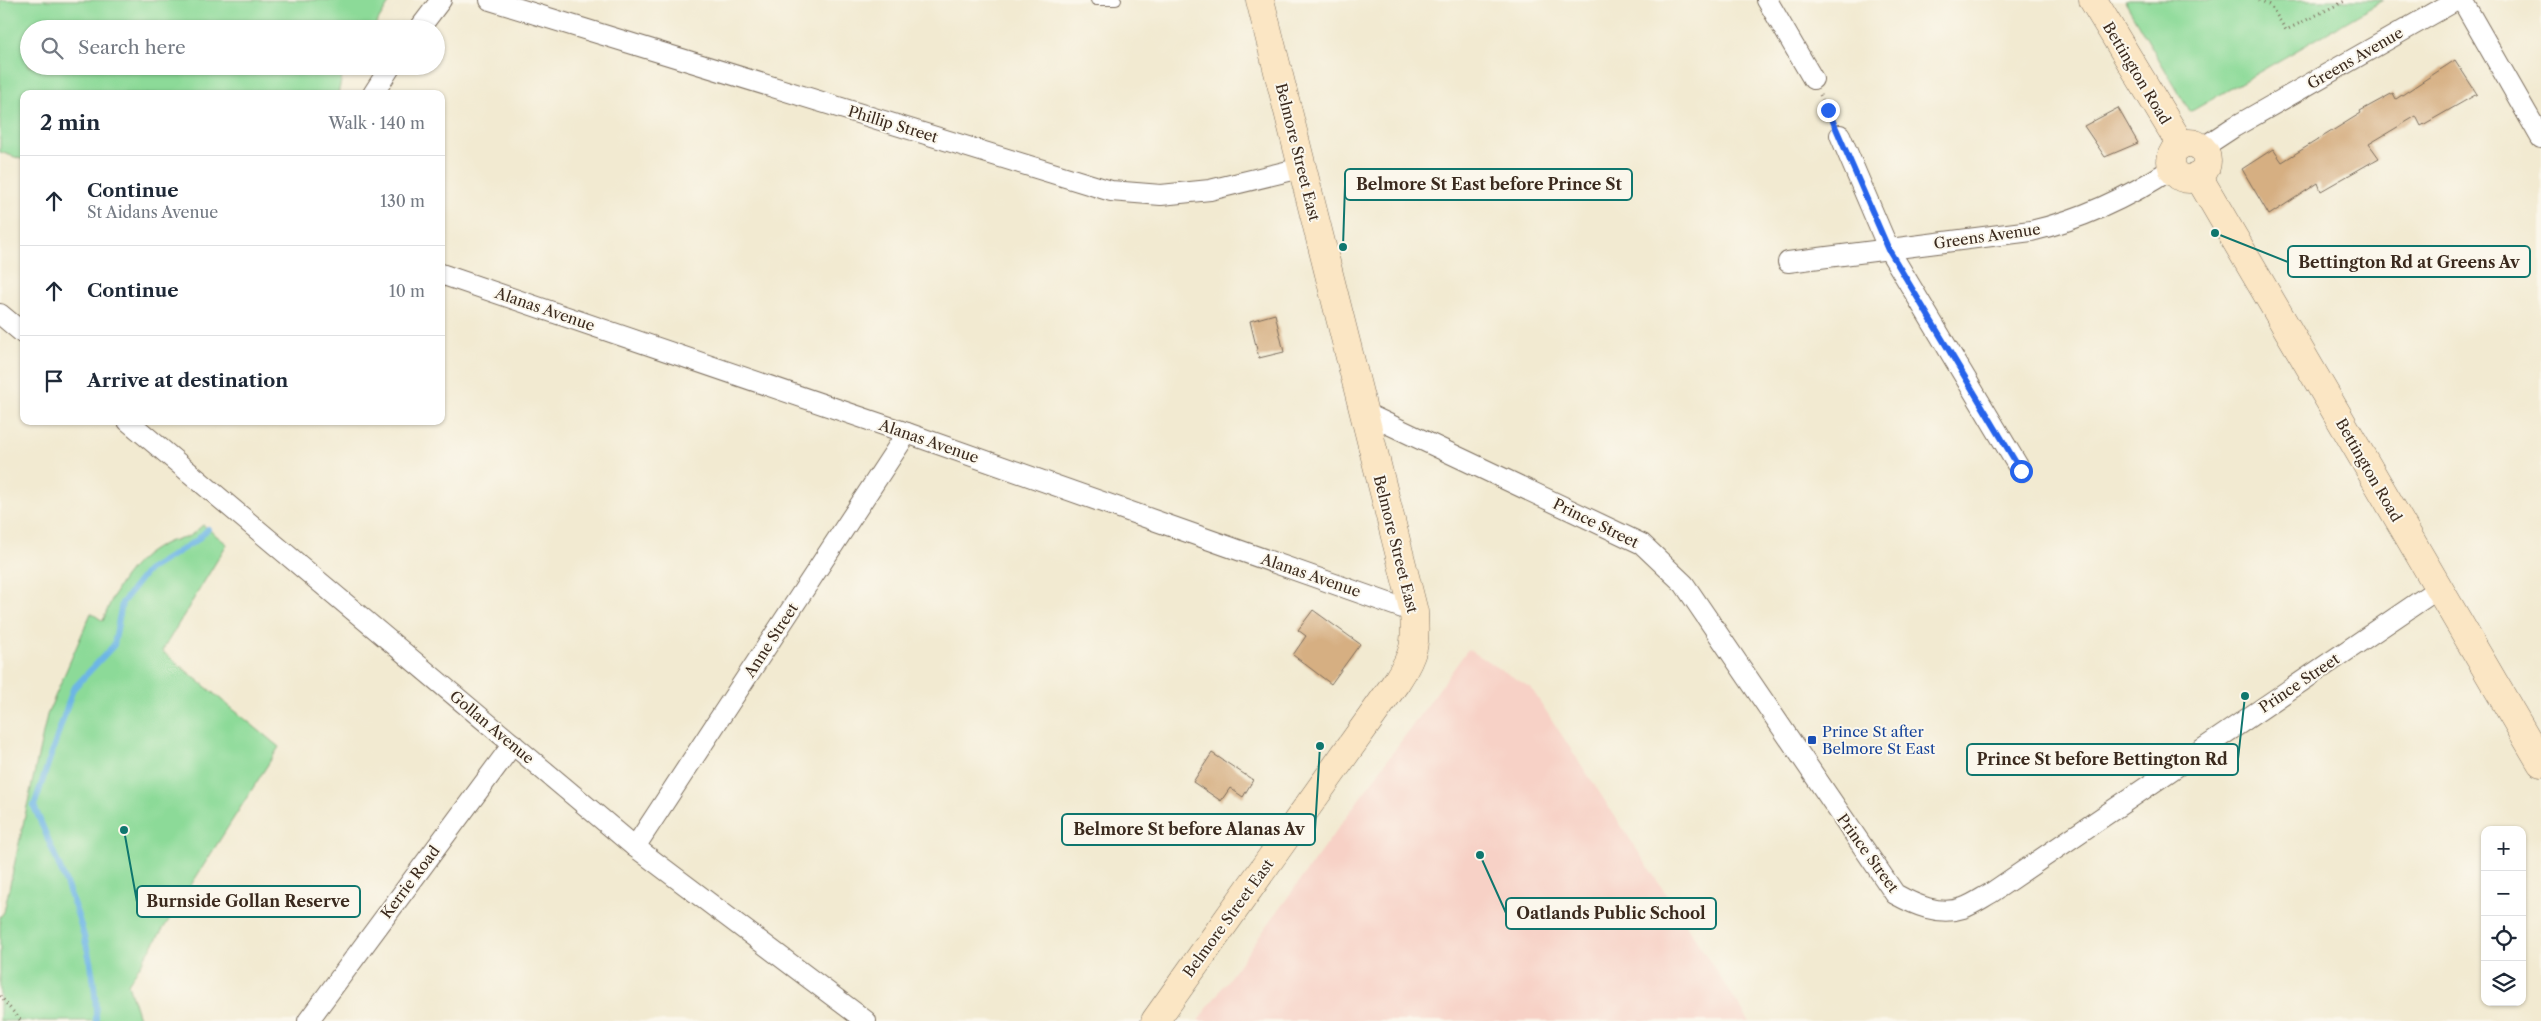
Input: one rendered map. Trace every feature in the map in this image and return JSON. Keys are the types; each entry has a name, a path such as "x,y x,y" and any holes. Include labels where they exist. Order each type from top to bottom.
{"street":[{"path":"426,20 441,0"},
{"name":"Phillip Street","path":"490,0 1111,191 1161,195 1210,190 1302,168"},
{"name":"Belmore Street East","path":"1154,1021 1411,661 1416,640 1414,612 1260,0"},
{"path":"1767,0 1813,79"},
{"name":"Bettington Road","path":"2093,0 2541,763"},
{"name":"Greens Avenue","path":"1788,262 1889,250 2051,226 2111,205 2188,159 2234,127 2457,0"},
{"path":"2462,0 2541,138"},
{"path":"376,90 385,75"},
{"path":"1840,135 1889,250 2021,471"},
{"name":"Alanas Avenue","path":"445,275 907,433 1414,612"},
{"path":"0,314 20,331"},
{"name":"Prince Street","path":"1363,412 1642,544 1664,563 1684,584 1895,894 1917,906 1939,910 1962,908 1991,893 2438,588"},
{"name":"Gollan Avenue","path":"133,425 635,847 866,1021"},
{"name":"Anne Street","path":"635,847 907,433"},
{"name":"Kerrie Road","path":"308,1021 513,744"}],"lane":[{"path":"1096,0 1116,0"}],"path":[{"path":"2259,0 2270,5 2286,30 2347,0"},
{"path":"1813,79 1840,135"},
{"path":"0,996 21,1021"}],"shaded area":[{"path":"1468,649 1531,688 1749,1021 1198,1021"}],"green space":[{"path":"0,0 388,0 389,3 379,20 20,20 20,75 343,75 339,90 20,90 20,159 0,152"},
{"path":"2124,0 2384,0 2190,112"},
{"path":"203,525 227,544 162,651 279,747 128,984 140,1021 0,1021 0,917 4,912 47,715 91,613 103,621 113,596 135,565 156,548 170,541 189,536"}],"building":[{"path":"2455,60 2477,94 2421,126 2416,116 2369,144 2379,158 2321,191 2318,183 2269,215 2242,169 2273,149 2282,162 2361,113 2360,111 2393,93 2396,99"},
{"path":"2118,108 2138,143 2105,157 2084,126"},
{"path":"1275,314 1284,352 1259,358 1250,321"},
{"path":"1313,610 1360,644 1331,684 1293,655 1306,636 1298,630"},
{"path":"1212,753 1253,780 1243,797 1230,788 1221,801 1193,782"}],"waterway":[{"path":"96,1021 91,965 84,938 67,884 34,806 73,689 114,645 122,603 147,571 197,540 208,529"}],"place":[{"name":"Bettington Rd at Greens Av","path":"2215,233"},
{"name":"Belmore St East before Prince St","path":"1343,247"},
{"name":"Prince St before Bettington Rd","path":"2245,696"},
{"name":"Prince St after Belmore St East","path":"1812,740"},
{"name":"Belmore St before Alanas Av","path":"1320,746"},
{"name":"Burnside Gollan Reserve","path":"124,830"},
{"name":"Oatlands Public School","path":"1480,855"}],"route":[{"path":"1828,110 1889,250 2021,471"}]}
